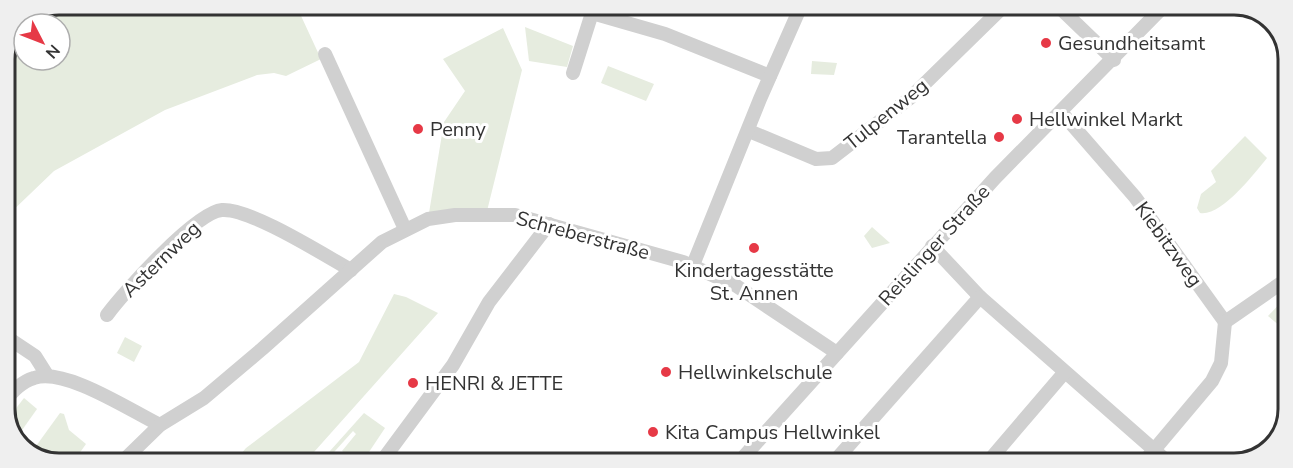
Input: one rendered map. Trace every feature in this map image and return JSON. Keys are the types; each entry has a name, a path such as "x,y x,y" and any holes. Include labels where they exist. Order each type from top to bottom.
{"street":[{"path":"573,73 590,15"},
{"path":"610,15 665,34 770,76"},
{"path":"693,265 797,15"},
{"name":"Tulpenweg","path":"748,131 816,159 832,158 910,98 995,15"},
{"path":"1067,15 1114,60"},
{"name":"Reislinger Straße","path":"748,453 995,178 1114,60 1156,15"},
{"name":"Reislinger Straße","path":"1137,36 1163,15"},
{"path":"325,54 405,229"},
{"name":"Kiebitzweg","path":"1061,112 1135,197 1225,322"},
{"name":"Asternweg","path":"107,315 125,291 180,238 211,213 220,210 264,223 351,270"},
{"name":"Schreberstraße","path":"131,453 160,425 204,398 382,242 428,219 455,215 515,215 693,265 735,285 837,353"},
{"path":"388,453 453,365 489,302 549,224"},
{"path":"932,246 980,297 1156,453"},
{"path":"1154,451 1212,381 1221,363 1225,322 1278,285"},
{"path":"842,453 980,297"},
{"path":"15,343 35,356 47,375"},
{"path":"996,453 1064,373"},
{"path":"15,391 26,381 47,375 66,379 160,425"}],"shaded area":[{"path":"72,15 301,15 321,59 286,76 274,73 257,75 165,110 54,171 15,208 15,72 72,72"},
{"path":"525,27 573,46 567,67 529,61"},
{"path":"503,28 522,70 486,215 428,219 444,122 465,91 443,59"},
{"path":"812,61 837,63 834,75 811,74"},
{"path":"608,66 654,84 646,101 601,83"},
{"path":"1245,136 1267,158 1227,202 1218,208 1200,213 1197,208 1201,194 1216,182 1211,171"},
{"path":"872,227 890,243 872,248 864,236"},
{"path":"394,294 406,297 438,313 313,453 242,453 246,448 359,362"},
{"path":"1278,305 1278,324 1268,316"},
{"path":"125,337 142,346 134,362 117,353"},
{"path":"24,398 37,409 21,431 18,426 15,410"},
{"path":"60,413 64,414 69,430 86,444 80,453 53,453 36,447"},
{"path":"364,413 385,428 368,453 342,451 356,434 353,431 333,453 328,453"}],"place":[{"name":"Gesundheitsamt","path":"1046,43"},
{"name":"Hellwinkel Markt","path":"1017,119"},
{"name":"Penny","path":"418,129"},
{"name":"Tarantella","path":"999,137"},
{"name":"Kindertagesstätte St. Annen","path":"754,248"},
{"name":"Hellwinkelschule","path":"666,372"},
{"name":"HENRI & JETTE","path":"413,383"},
{"name":"Kita Campus Hellwinkel","path":"653,432"}]}
